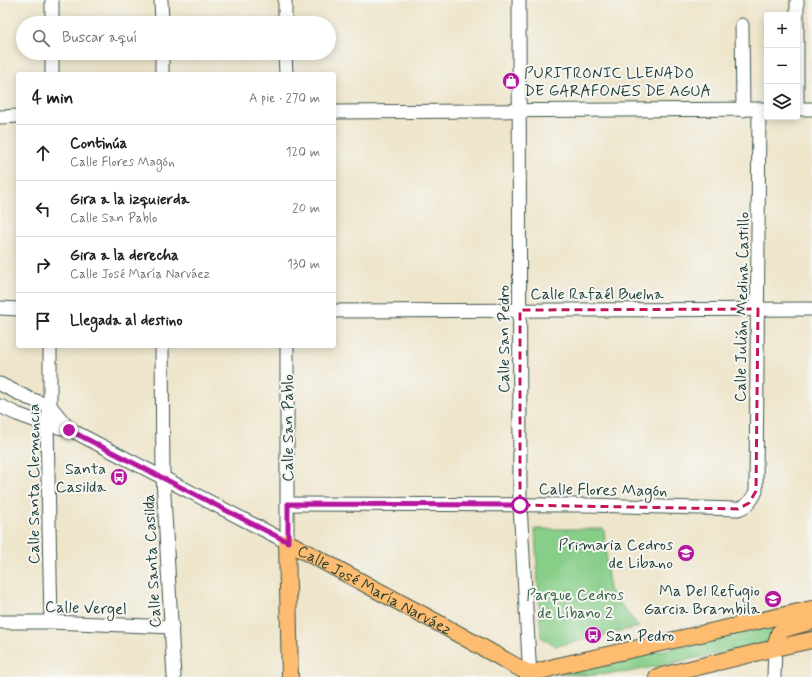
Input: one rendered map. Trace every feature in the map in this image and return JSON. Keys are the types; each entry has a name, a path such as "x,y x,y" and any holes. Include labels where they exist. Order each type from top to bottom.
{"main road":[{"name":"Calle José María Narváez","path":"288,542 440,624 530,675"},
{"name":"Calle San Pablo","path":"288,542 290,677"},
{"path":"530,675 566,664 812,609"},
{"path":"775,648 779,633 784,629 812,621"},
{"path":"657,677 812,640"}],"street":[{"path":"52,0 52,16"},
{"path":"161,0 162,16"},
{"path":"285,0 285,16"},
{"name":"Calle San Pedro","path":"519,0 520,505 530,675"},
{"path":"797,0 797,84"},
{"path":"742,25 743,110"},
{"path":"52,60 52,72"},
{"path":"162,60 162,72"},
{"path":"285,60 286,72"},
{"path":"336,112 763,109"},
{"name":"Calle Julián Medina Castillo","path":"749,503 756,491 758,309 763,109"},
{"path":"800,109 812,109"},
{"path":"0,117 16,116"},
{"path":"0,308 16,309"},
{"name":"Calle Rafaél Buelna","path":"336,311 812,309"},
{"name":"Calle Santa Clemencia","path":"50,348 50,406 47,425 51,622"},
{"name":"Calle Santa Casilda","path":"162,348 163,478 174,677"},
{"name":"Calle San Pablo","path":"287,348 288,542"},
{"path":"0,384 28,398 50,406"},
{"name":"Calle José María Narváez","path":"0,406 47,425 69,430 288,542"},
{"name":"Calle José María Narváez","path":"50,406 69,430"},
{"name":"Calle Flores Magón","path":"288,504 587,505 738,509 749,503"},
{"name":"Calle Vergel","path":"0,622 51,622 172,627"},
{"path":"774,677 775,648"}],"highlighted area":[{"path":"758,309 756,491 749,503 738,509 520,505 520,310"}],"green space":[{"name":"Parque Cedros de Líbano 2","path":"535,529 604,529 609,590 639,627 556,646 541,637"},
{"path":"788,624 769,642 726,652 628,672 592,675 557,674 770,626"}],"place":[{"name":"PURITRONIC LLENADO DE GARAFONES DE AGUA","path":"511,81"},
{"name":"Santa Casilda","path":"119,477"},
{"name":"Primaria Cedros de Libano","path":"686,553"},
{"name":"Ma Del Refugio Garcia Brambila","path":"773,599"},
{"name":"San Pedro","path":"593,635"}],"route":[{"path":"69,430 288,542 288,504 520,505"}]}
